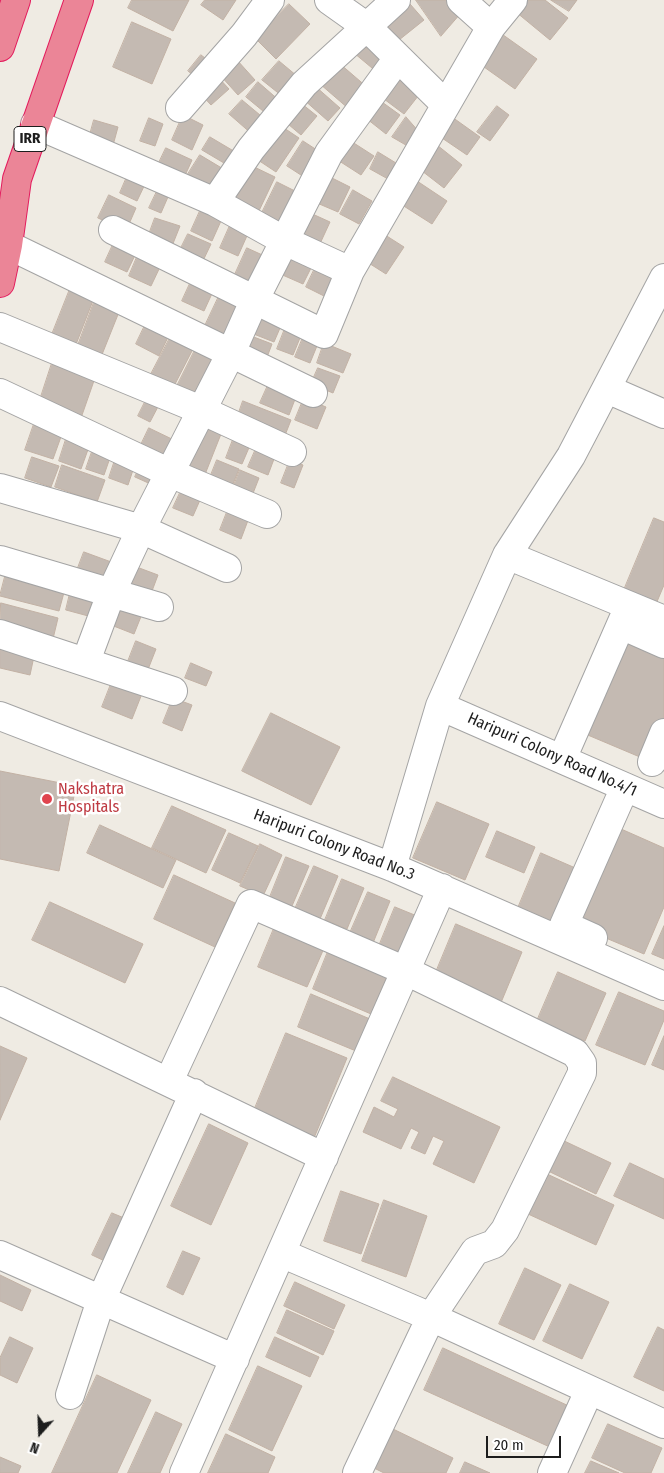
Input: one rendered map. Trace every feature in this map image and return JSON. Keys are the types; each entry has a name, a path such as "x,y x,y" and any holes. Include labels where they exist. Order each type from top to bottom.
{"highway":[{"path":"0,47 16,0"},
{"name":"IRR","path":"0,283 8,245 17,179 79,0"}],"street":[{"path":"180,108 244,35 270,0"},
{"path":"329,0 367,26 446,105"},
{"path":"215,202 251,149 304,84 396,0"},
{"path":"461,0 491,27"},
{"path":"113,230 324,334 350,271 491,27 513,0"},
{"path":"86,661 112,592 141,529 329,153 398,58"},
{"path":"35,124 215,202 285,241 350,271"},
{"path":"8,245 312,393"},
{"path":"392,866 440,706 507,555 571,456 664,278"},
{"path":"0,327 201,410 292,452"},
{"path":"607,389 664,414"},
{"path":"0,393 170,473 267,514"},
{"path":"0,488 141,529 227,568"},
{"path":"507,555 625,615 664,644"},
{"path":"0,560 159,607"},
{"path":"625,615 664,620"},
{"path":"562,759 625,615"},
{"path":"0,634 173,691"},
{"name":"Haripuri Colony Road No.4/1","path":"440,706 664,804"},
{"name":"Haripuri Colony Road No.3","path":"0,716 392,866 442,888 561,932 664,986"},
{"path":"652,762 664,733"},
{"path":"625,787 561,932 634,955"},
{"path":"184,1473 442,888"},
{"path":"169,1081 251,904 406,971 575,1053 582,1063 582,1073 506,1230 494,1244 475,1251 431,1316 357,1473"},
{"path":"0,1001 324,1156"},
{"path":"70,1395 101,1300 194,1093"},
{"path":"281,1253 431,1316 589,1391 664,1424"},
{"path":"0,1256 235,1359"},
{"path":"552,1473 589,1391"}],"building":[{"path":"132,0 189,0 173,31 128,8"},
{"path":"205,0 236,0 223,20 201,5"},
{"path":"416,0 449,0 461,13 441,36"},
{"path":"525,0 545,0 568,18 550,40 516,12"},
{"path":"551,0 577,0 569,11"},
{"path":"289,4 310,24 276,59 255,38"},
{"path":"410,4 424,20 399,40 386,24"},
{"path":"132,22 171,39 152,84 113,67"},
{"path":"499,32 537,59 515,89 477,62"},
{"path":"368,37 391,58 378,73 354,53"},
{"path":"201,55 213,64 200,81 188,71"},
{"path":"237,60 255,80 238,95 220,75"},
{"path":"279,61 303,81 287,100 262,80"},
{"path":"339,63 368,88 349,109 320,84"},
{"path":"397,73 422,91 404,114 380,96"},
{"path":"217,76 229,89 211,105 199,92"},
{"path":"258,82 281,102 269,116 246,97"},
{"path":"315,86 340,108 328,121 303,99"},
{"path":"375,97 400,115 386,134 362,115"},
{"path":"242,100 266,120 253,135 229,114"},
{"path":"297,100 317,116 301,135 282,119"},
{"path":"497,106 509,115 490,141 477,132"},
{"path":"183,115 203,125 192,150 172,140"},
{"path":"406,117 420,133 411,148 392,137"},
{"path":"452,117 480,137 467,155 439,136"},
{"path":"149,118 163,124 155,146 140,141"},
{"path":"94,120 118,127 112,149 88,142"},
{"path":"278,124 299,138 276,172 255,158"},
{"path":"210,137 237,153 229,166 202,150"},
{"path":"346,138 374,156 361,175 333,157"},
{"path":"303,141 320,152 304,177 287,166"},
{"path":"432,141 462,165 444,188 413,164"},
{"path":"166,148 192,160 183,180 156,169"},
{"path":"378,152 396,163 388,179 370,169"},
{"path":"200,155 225,170 213,190 188,174"},
{"path":"248,164 275,177 257,215 230,202"},
{"path":"129,172 147,180 137,201 120,193"},
{"path":"330,177 350,187 338,212 317,203"},
{"path":"414,179 447,201 432,224 399,203"},
{"path":"277,182 301,194 283,233 258,221"},
{"path":"160,185 171,190 161,213 149,208"},
{"path":"353,190 372,201 359,224 340,214"},
{"path":"109,195 136,208 126,231 98,218"},
{"path":"204,202 225,212 212,241 191,231"},
{"path":"308,212 330,222 318,248 296,237"},
{"path":"155,218 180,226 172,246 148,237"},
{"path":"232,221 250,229 238,256 220,248"},
{"path":"382,233 404,247 386,274 364,260"},
{"path":"188,234 211,244 201,265 178,254"},
{"path":"116,238 138,249 127,272 105,262"},
{"path":"247,248 269,258 254,291 232,281"},
{"path":"288,252 313,264 303,284 278,273"},
{"path":"137,257 160,267 151,286 129,276"},
{"path":"316,266 338,277 328,298 306,287"},
{"path":"193,277 215,287 204,311 182,301"},
{"path":"70,289 94,298 75,347 51,337"},
{"path":"220,294 245,305 228,342 203,330"},
{"path":"96,297 121,307 101,357 77,348"},
{"path":"255,310 283,321 274,342 246,331"},
{"path":"148,319 171,331 159,356 136,344"},
{"path":"286,326 302,333 293,355 277,349"},
{"path":"172,334 195,345 172,390 149,378"},
{"path":"246,334 272,344 264,365 238,354"},
{"path":"304,335 319,341 310,363 295,357"},
{"path":"324,343 351,354 343,373 317,363"},
{"path":"198,344 222,356 199,400 176,388"},
{"path":"53,360 96,375 81,418 39,403"},
{"path":"318,368 340,376 333,393 311,384"},
{"path":"269,383 297,394 289,415 260,403"},
{"path":"149,394 161,401 150,422 138,416"},
{"path":"304,398 326,407 317,429 295,420"},
{"path":"243,401 291,420 282,443 235,424"},
{"path":"34,424 62,434 53,459 25,450"},
{"path":"197,425 221,434 202,482 178,472"},
{"path":"149,428 178,442 168,464 138,451"},
{"path":"67,436 90,444 81,469 59,461"},
{"path":"234,437 251,443 242,464 226,458"},
{"path":"258,444 277,451 268,475 248,467"},
{"path":"94,446 112,452 104,475 86,469"},
{"path":"117,454 136,461 128,485 109,478"},
{"path":"32,457 59,466 51,487 25,478"},
{"path":"217,460 239,469 229,494 207,485"},
{"path":"290,460 303,465 294,488 281,483"},
{"path":"141,464 161,473 155,486 135,477"},
{"path":"62,465 105,480 97,502 55,487"},
{"path":"240,470 259,478 250,501 231,493"},
{"path":"185,482 204,491 193,516 173,508"},
{"path":"229,507 250,515 241,539 220,530"},
{"path":"654,518 664,522 664,585 656,604 624,590"},
{"path":"84,552 114,563 105,585 76,573"},
{"path":"134,566 158,575 149,599 126,589"},
{"path":"7,569 66,585 59,611 0,596"},
{"path":"72,585 99,592 92,617 66,610"},
{"path":"114,602 142,614 134,634 106,623"},
{"path":"1,603 58,618 52,643 0,629"},
{"path":"0,639 36,647 30,675 0,668"},
{"path":"622,640 664,657 664,719 647,760 583,733"},
{"path":"136,641 156,649 147,672 127,664"},
{"path":"191,663 212,672 206,686 185,678"},
{"path":"115,674 145,686 132,719 102,707"},
{"path":"173,698 192,705 182,731 163,723"},
{"path":"271,713 340,747 311,805 242,771"},
{"path":"0,771 76,786 59,871 0,859"},
{"path":"437,802 489,824 465,880 413,858"},
{"path":"172,806 226,830 206,873 152,848"},
{"path":"100,825 176,860 163,888 87,853"},
{"path":"612,825 664,848 664,907 644,954 570,923"},
{"path":"497,831 535,847 524,873 486,857"},
{"path":"229,833 258,846 240,883 212,870"},
{"path":"260,844 282,855 263,896 240,886"},
{"path":"541,853 580,870 556,925 518,908"},
{"path":"286,857 309,866 292,906 270,897"},
{"path":"314,866 338,876 320,919 295,909"},
{"path":"174,875 235,903 215,947 154,919"},
{"path":"342,879 364,888 347,929 325,920"},
{"path":"368,892 390,901 373,943 350,933"},
{"path":"50,902 143,944 125,983 32,940"},
{"path":"395,907 417,916 400,955 379,946"},
{"path":"456,924 522,952 500,1005 434,977"},
{"path":"275,926 325,946 307,987 258,967"},
{"path":"664,926 664,959 652,954"},
{"path":"329,949 388,974 371,1014 313,989"},
{"path":"558,972 606,993 585,1041 537,1021"},
{"path":"619,992 664,1011 664,1020 645,1065 596,1045"},
{"path":"311,994 370,1019 356,1051 298,1027"},
{"path":"286,1033 347,1058 314,1138 253,1113"},
{"path":"664,1036 664,1070 652,1065"},
{"path":"0,1046 27,1058 0,1120"},
{"path":"393,1077 500,1127 474,1183 433,1164 444,1141 433,1136 425,1154 411,1148 419,1132 411,1128 401,1149 363,1132 374,1107 394,1117 398,1109 381,1101"},
{"path":"209,1124 248,1143 211,1225 171,1206"},
{"path":"560,1139 611,1163 596,1194 546,1170"},
{"path":"630,1163 664,1179 664,1219 614,1196"},
{"path":"547,1174 614,1205 596,1245 528,1214"},
{"path":"341,1191 379,1204 361,1254 324,1241"},
{"path":"384,1200 427,1216 406,1277 362,1261"},
{"path":"112,1213 129,1220 109,1263 92,1255"},
{"path":"183,1251 200,1258 183,1295 167,1287"},
{"path":"525,1268 561,1285 534,1340 499,1324"},
{"path":"0,1275 31,1290 22,1311 0,1301"},
{"path":"295,1282 345,1305 334,1329 284,1306"},
{"path":"570,1284 609,1302 582,1359 543,1341"},
{"path":"287,1310 334,1331 323,1355 277,1333"},
{"path":"658,1327 664,1330 664,1391 634,1377"},
{"path":"10,1337 33,1348 17,1383 0,1375 0,1358"},
{"path":"275,1337 319,1357 310,1377 266,1357"},
{"path":"443,1348 571,1407 552,1448 424,1390"},
{"path":"258,1366 302,1386 272,1451 229,1430"},
{"path":"97,1375 151,1400 117,1473 52,1473"},
{"path":"156,1412 182,1424 160,1473 128,1473"},
{"path":"608,1424 662,1448 651,1473 625,1473 592,1458"},
{"path":"393,1429 453,1458 446,1473 384,1473 374,1468"},
{"path":"226,1434 275,1457 268,1473 208,1473"},
{"path":"0,1457 21,1466 18,1473 0,1473"},
{"path":"591,1461 619,1473 585,1473"},
{"path":"465,1462 490,1473 460,1473"}],"place":[{"name":"Nakshatra Hospitals","path":"47,799"}]}
